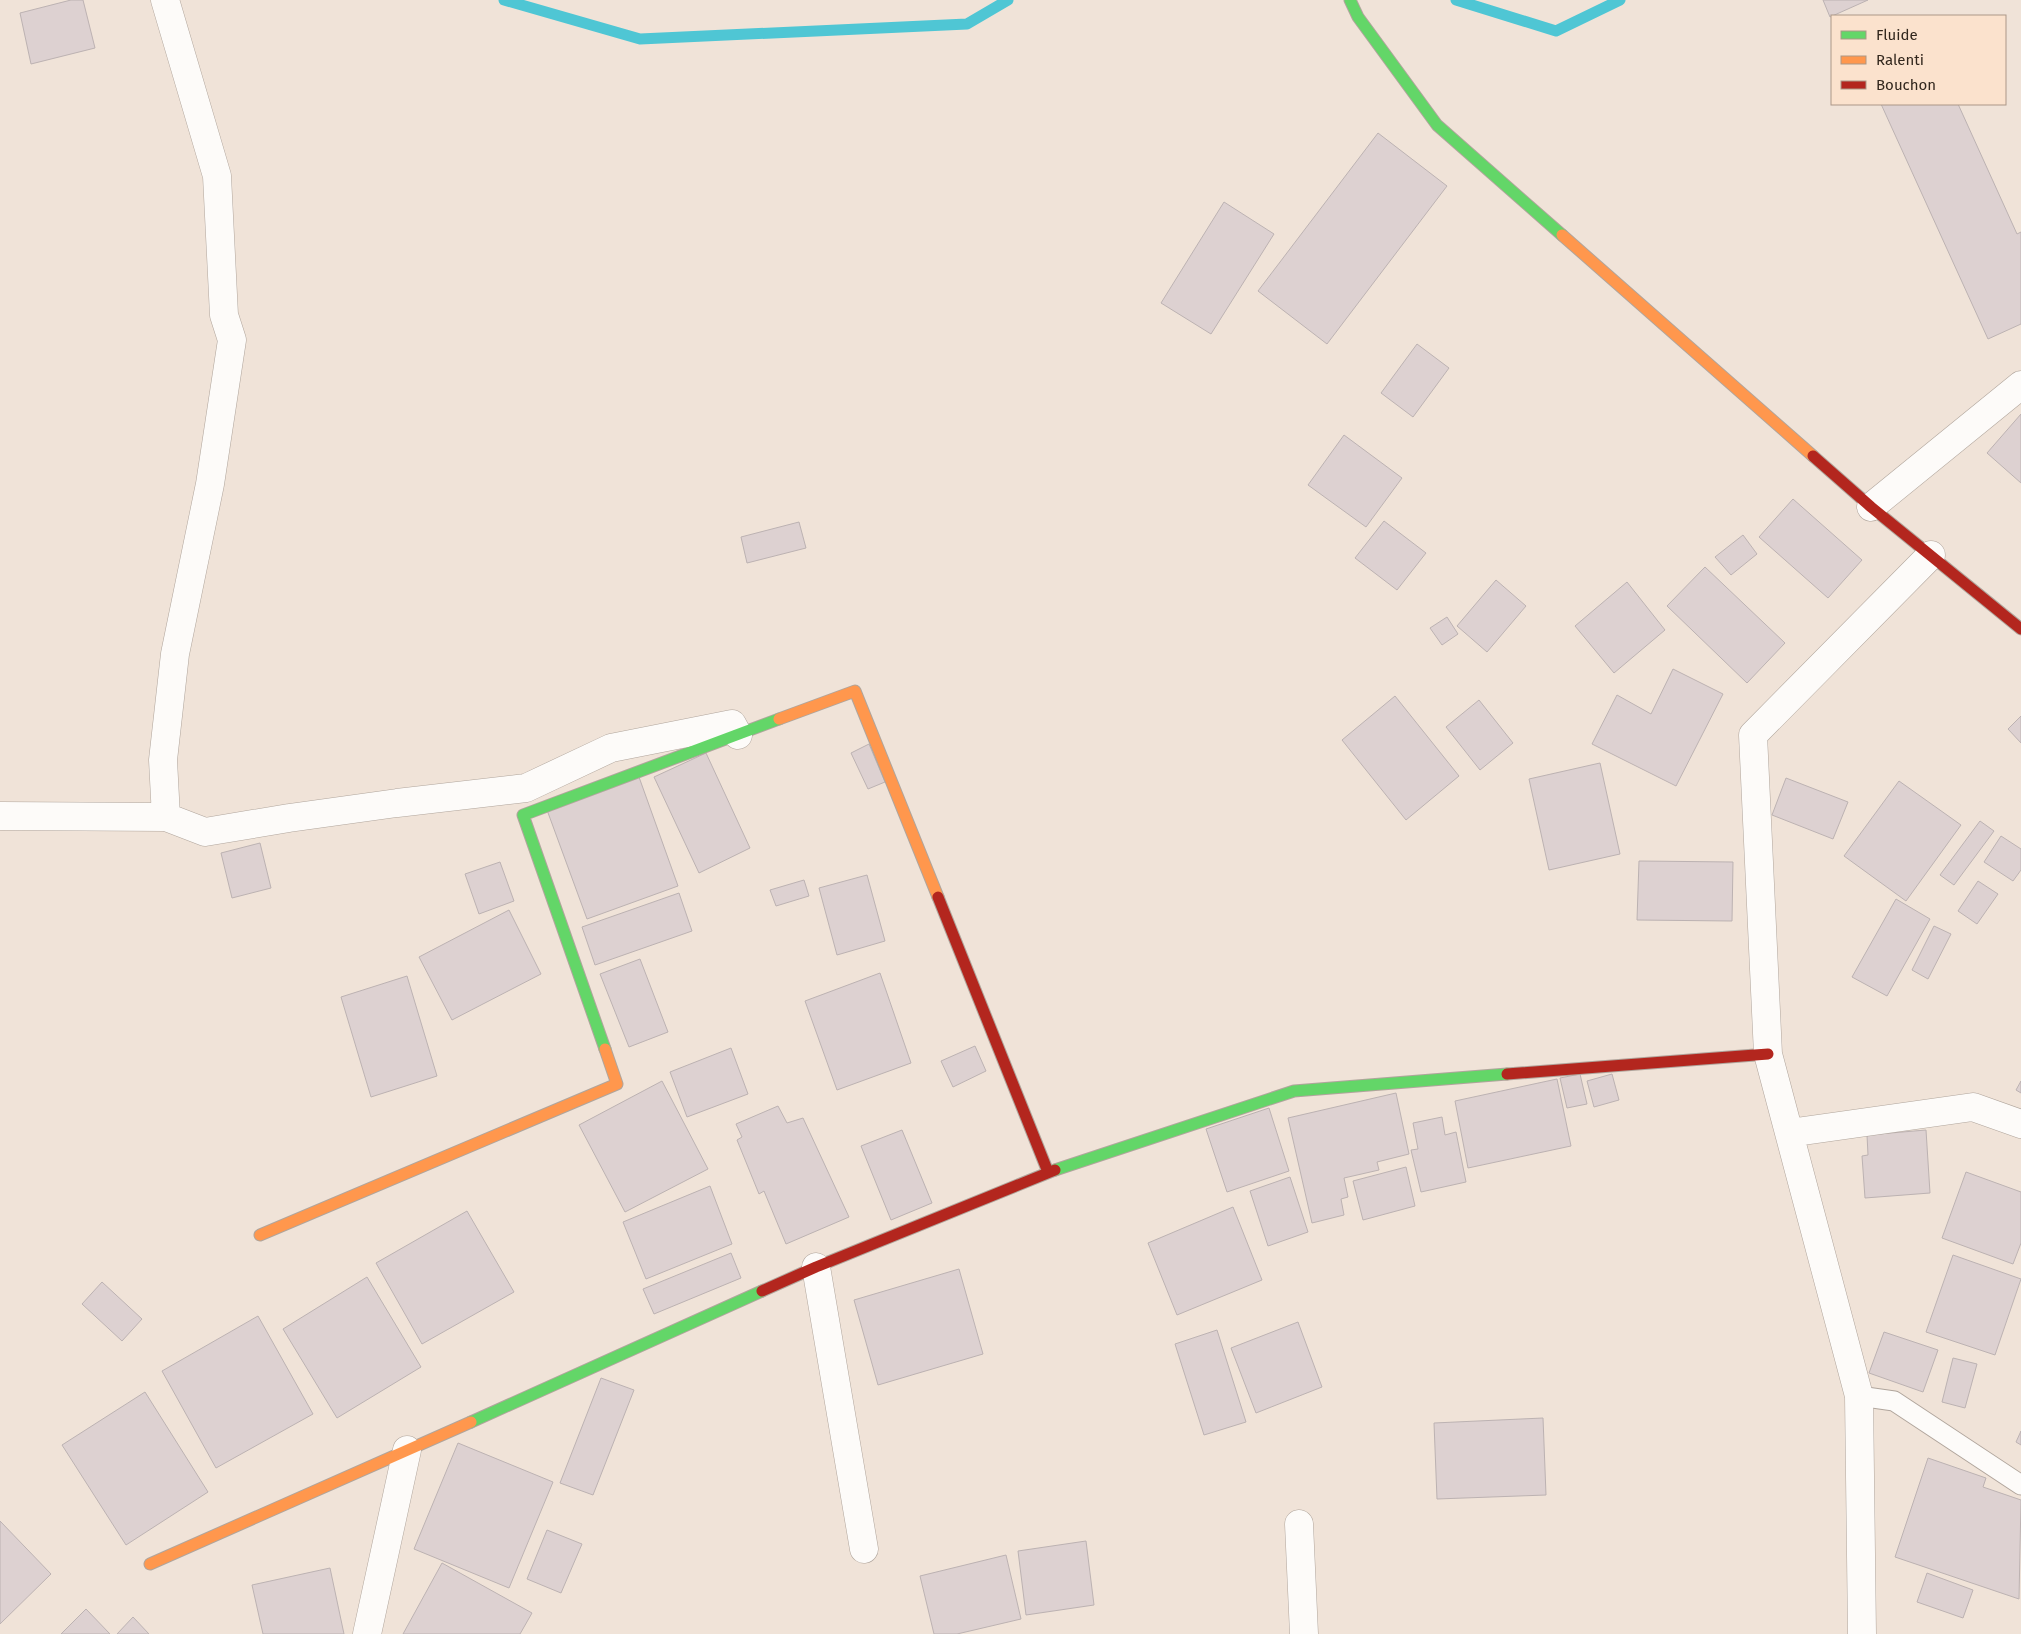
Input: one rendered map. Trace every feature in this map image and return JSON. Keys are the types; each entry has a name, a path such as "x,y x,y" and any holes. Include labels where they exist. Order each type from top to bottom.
{"street":[{"path":"165,0 218,176 224,315 232,340 210,484 174,654 163,760 166,817"},
{"path":"1350,0 1358,17 1437,125 1871,507 2021,629"},
{"path":"1871,507 2021,385"},
{"path":"1862,1634 1859,1396 1768,1054 1753,735 1931,555"},
{"path":"260,1235 617,1084 523,815 854,692 1048,1172"},
{"path":"0,816 166,817 205,832 387,804 526,788 611,748 732,724 738,735"},
{"path":"150,1564 816,1267 1048,1172 1294,1091 1768,1054"},
{"path":"1789,1133 1974,1107 2021,1124"},
{"path":"816,1267 864,1549"},
{"path":"367,1634 407,1450"},
{"path":"1298,1524 1304,1634"}],"lane":[{"path":"1859,1396 1894,1401 2021,1485"}],"building":[{"path":"71,0 83,0 95,48 31,64 20,13"},
{"path":"1823,0 1868,0 1831,15 1830,17"},
{"path":"1881,105 1958,105 2017,234 2021,232 2021,324 1988,339"},
{"path":"1378,133 1447,186 1327,344 1258,291"},
{"path":"1224,202 1274,234 1211,334 1161,303"},
{"path":"1417,344 1449,368 1413,417 1381,393"},
{"path":"2021,414 2021,483 1987,453"},
{"path":"1344,435 1402,478 1366,527 1308,485"},
{"path":"1793,499 1862,560 1828,598 1759,537"},
{"path":"1384,521 1426,553 1397,590 1355,558"},
{"path":"799,522 806,548 747,563 741,537"},
{"path":"1743,535 1757,554 1731,575 1715,557"},
{"path":"1705,567 1785,643 1747,683 1667,606"},
{"path":"1496,580 1526,606 1487,652 1457,626"},
{"path":"1627,582 1665,630 1614,673 1575,626"},
{"path":"1447,617 1458,634 1442,645 1430,628"},
{"path":"1673,669 1723,694 1676,786 1592,744 1617,695 1651,714"},
{"path":"1395,696 1459,776 1406,820 1342,740"},
{"path":"1479,700 1513,743 1480,770 1446,727"},
{"path":"2021,716 2021,743 2008,729"},
{"path":"869,744 885,782 868,789 851,753"},
{"path":"706,753 750,848 699,873 654,777"},
{"path":"1600,763 1620,854 1549,870 1529,779"},
{"path":"639,777 678,886 587,919 547,810"},
{"path":"1786,778 1848,802 1833,839 1772,815"},
{"path":"1899,781 1961,825 1906,901 1844,856"},
{"path":"1980,821 1994,831 1954,885 1940,875"},
{"path":"2001,836 2021,849 2021,870 2013,881 1984,862"},
{"path":"260,843 271,888 232,898 221,853"},
{"path":"1639,861 1733,862 1732,921 1637,920"},
{"path":"500,862 514,901 479,914 465,874"},
{"path":"867,875 885,941 837,955 819,888"},
{"path":"804,880 809,896 776,906 770,890"},
{"path":"1978,881 1998,894 1977,924 1958,911"},
{"path":"679,893 692,931 595,965 582,927"},
{"path":"1896,899 1930,919 1887,996 1852,977"},
{"path":"509,910 541,974 452,1020 419,957"},
{"path":"1934,926 1951,934 1928,979 1912,970"},
{"path":"640,959 668,1032 629,1047 600,974"},
{"path":"880,973 911,1063 837,1090 805,1001"},
{"path":"407,976 437,1076 371,1097 341,997"},
{"path":"975,1046 986,1071 953,1087 941,1061"},
{"path":"731,1048 748,1094 687,1117 670,1072"},
{"path":"1580,1074 1587,1104 1567,1108 1560,1078"},
{"path":"1612,1074 1619,1100 1594,1107 1587,1081"},
{"path":"1557,1079 1571,1146 1468,1168 1455,1101"},
{"path":"662,1081 708,1169 625,1212 579,1125"},
{"path":"2021,1081 2021,1093 2016,1090"},
{"path":"1396,1093 1409,1154 1377,1162 1379,1170 1344,1178 1348,1197 1341,1199 1344,1215 1312,1223 1288,1118"},
{"path":"778,1106 787,1123 803,1118 849,1217 786,1244 764,1191 759,1194 737,1140 742,1137 736,1124"},
{"path":"1269,1108 1289,1171 1227,1192 1206,1129"},
{"path":"1442,1117 1445,1135 1456,1132 1466,1182 1421,1192 1411,1150 1418,1149 1413,1123"},
{"path":"902,1130 932,1203 891,1220 861,1146"},
{"path":"1926,1130 1930,1193 1865,1198 1862,1156 1868,1155 1867,1135"},
{"path":"1406,1167 1415,1206 1363,1220 1353,1181"},
{"path":"1966,1172 2021,1192 2021,1243 2013,1264 1942,1238"},
{"path":"1290,1177 1308,1232 1268,1246 1250,1191"},
{"path":"710,1186 732,1244 646,1279 623,1222"},
{"path":"1233,1207 1262,1280 1177,1315 1148,1243"},
{"path":"467,1211 514,1292 422,1344 376,1263"},
{"path":"731,1253 741,1278 654,1314 643,1289"},
{"path":"1953,1255 2021,1279 1995,1355 1926,1332"},
{"path":"959,1269 983,1354 878,1385 854,1300"},
{"path":"367,1277 421,1367 337,1418 283,1329"},
{"path":"102,1282 142,1319 122,1341 82,1304"},
{"path":"258,1316 313,1414 216,1468 162,1371"},
{"path":"1298,1322 1322,1387 1256,1413 1231,1348"},
{"path":"1217,1330 1246,1422 1204,1435 1175,1344"},
{"path":"1884,1332 1938,1350 1923,1392 1869,1373"},
{"path":"1953,1358 1977,1364 1965,1408 1942,1402"},
{"path":"601,1378 634,1390 593,1495 560,1483"},
{"path":"145,1392 208,1492 126,1545 62,1445"},
{"path":"1543,1418 1546,1495 1437,1499 1434,1423"},
{"path":"2021,1431 2021,1445 2016,1442"},
{"path":"458,1443 553,1482 509,1588 414,1549"},
{"path":"1928,1458 1986,1478 1983,1487 2021,1500 2019,1599 1895,1557"},
{"path":"0,1521 51,1574 0,1624"},
{"path":"547,1530 582,1544 561,1593 527,1579"},
{"path":"1086,1541 1094,1605 1026,1615 1018,1551"},
{"path":"1006,1555 1021,1619 957,1634 934,1634 920,1576"},
{"path":"442,1563 532,1613 520,1634 403,1634"},
{"path":"330,1568 344,1634 263,1634 252,1585"},
{"path":"1927,1573 1973,1590 1963,1618 1917,1602"},
{"path":"86,1609 110,1634 61,1634"},
{"path":"133,1617 149,1634 117,1634"}],"waterway":[{"path":"504,0 640,39 967,24 1008,0"},
{"path":"1456,0 1556,31 1620,0"}],"traffic: fast":[{"path":"1350,0 1358,17 1437,125 1562,235"},
{"path":"605,1049 523,815 779,719"},
{"path":"1055,1170 1294,1091 1507,1074"},
{"path":"471,1422 762,1291"}],"traffic: slow":[{"path":"1562,235 1813,456"},
{"path":"779,719 855,691 938,897"},
{"path":"260,1235 617,1084 605,1049"},
{"path":"150,1564 471,1422"}],"traffic: jam":[{"path":"1813,456 1871,507 2021,629"},
{"path":"938,897 1048,1172"},
{"path":"1507,1074 1768,1054"},
{"path":"762,1291 816,1267 1055,1170"}]}
